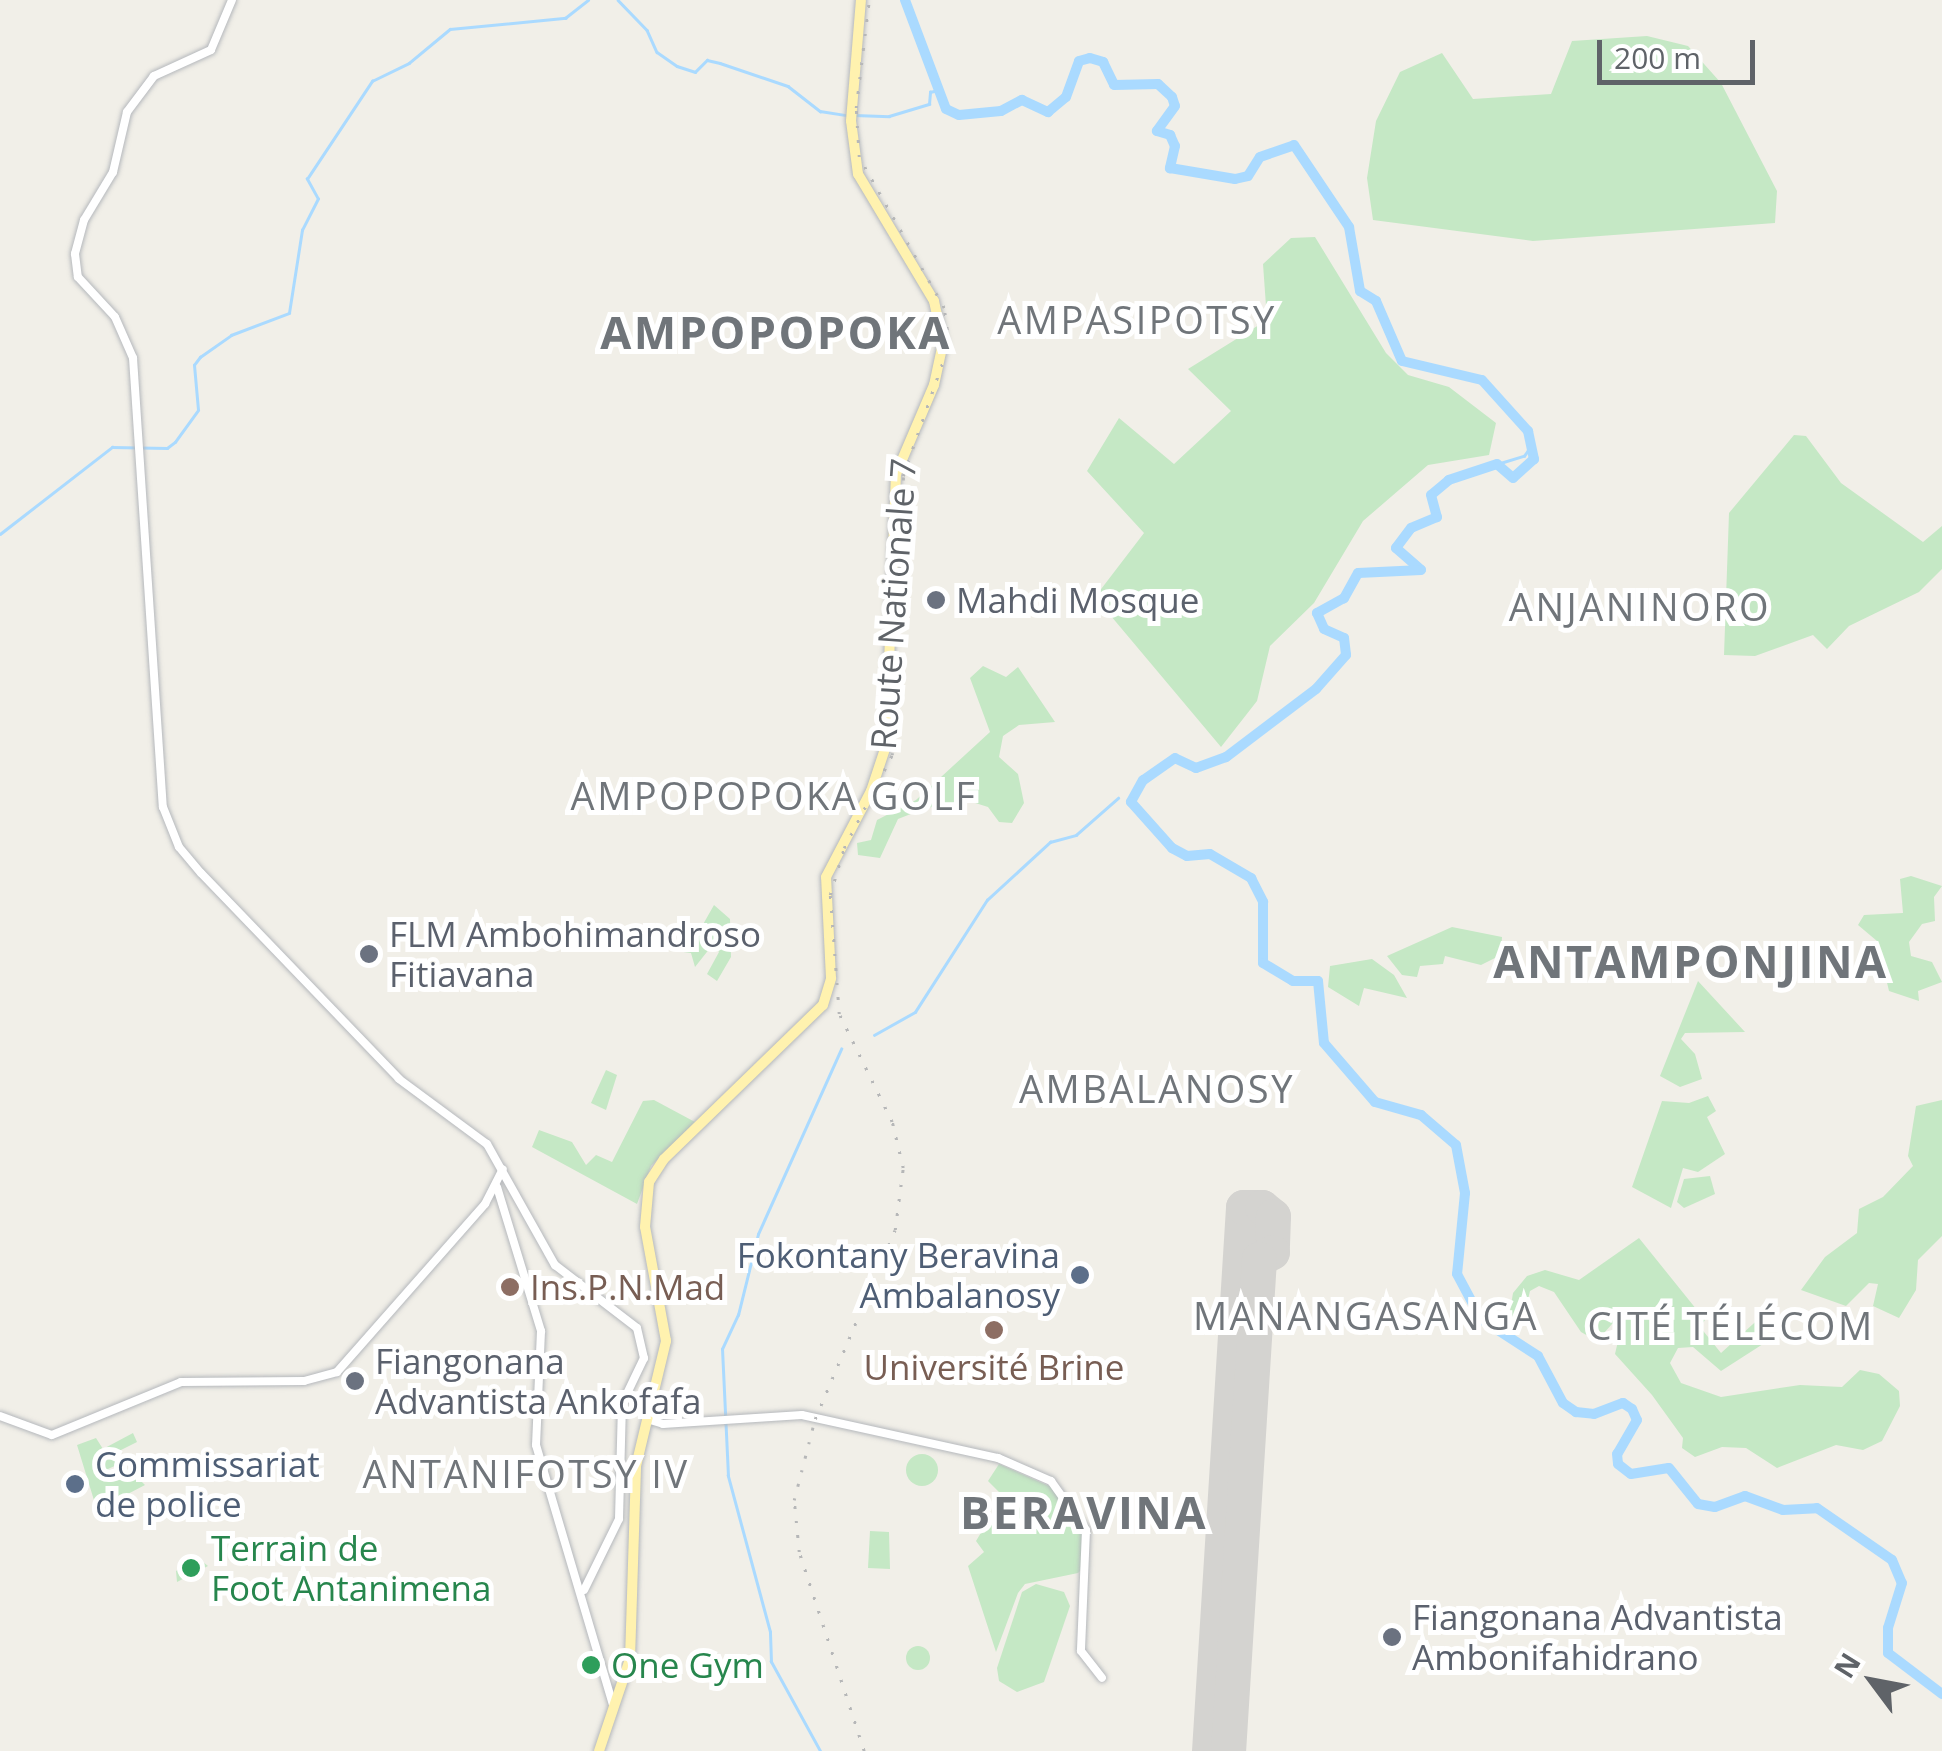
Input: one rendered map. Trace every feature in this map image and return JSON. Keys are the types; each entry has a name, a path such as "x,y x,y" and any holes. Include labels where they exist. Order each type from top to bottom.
{"main road":[{"name":"Route Nationale 7","path":"647,1419 666,1340 645,1227 649,1182 664,1159 823,1005 830,978 826,877 872,791 886,746 896,474 934,385 942,328 925,283 867,193 853,150 851,108 861,0"},
{"path":"600,1751 632,1643 634,1488 647,1419"}],"street":[{"path":"232,0 211,50 154,76 140,92 119,130 113,172 76,245 78,277 130,345 157,765 168,826 201,874 400,1079 487,1144 555,1264 626,1316 643,1342 644,1358 622,1404 619,1519 584,1590"},
{"path":"0,1416 52,1435 181,1382 304,1381 337,1372 497,1188 503,1169"},
{"path":"497,1188 542,1330 536,1445 584,1590 614,1708"},
{"path":"647,1419 664,1424 802,1415 995,1457 1051,1481 1086,1530 1081,1651 1102,1678"},
{"path":"643,1436 664,1424"}],"green space":[{"path":"1647,36 1688,46 1721,83 1777,191 1775,223 1533,241 1373,220 1367,178 1376,121 1400,72 1442,53 1473,99 1551,94 1572,41"},
{"path":"1315,237 1386,353 1408,375 1449,387 1496,423 1489,455 1428,465 1363,521 1314,603 1270,646 1257,701 1221,747 1095,597 1144,533 1087,471 1119,418 1174,464 1231,411 1188,369 1267,320 1263,264 1291,238"},
{"path":"1794,435 1806,436 1841,483 1923,542 1942,526 1942,569 1919,592 1849,626 1827,649 1813,635 1755,656 1724,655 1729,513"},
{"path":"983,666 1006,677 1018,667 1055,722 1019,725 1003,736 999,757 1018,774 1024,803 1012,823 999,822 988,807 969,801 926,808 898,819 880,858 858,855 857,843 871,840 877,820 916,800 990,732 970,678"},
{"path":"1911,876 1942,886 1934,897 1935,921 1922,924 1909,942 1911,956 1932,962 1942,982 1918,991 1919,1001 1889,991 1877,941 1858,925 1864,915 1903,913 1900,879"},
{"path":"714,905 730,919 731,957 717,981 707,974 719,952 714,943 695,967 691,953 676,951 678,943 693,942"},
{"path":"1452,927 1502,937 1501,955 1481,965 1445,956 1443,964 1420,966 1417,977 1402,975 1387,956"},
{"path":"1372,959 1394,975 1407,998 1364,988 1359,1006 1328,987 1330,966"},
{"path":"1698,981 1745,1032 1685,1033 1681,1039 1695,1054 1702,1079 1680,1087 1660,1076"},
{"path":"606,1070 617,1075 606,1110 591,1103"},
{"path":"1708,1096 1716,1111 1707,1117 1725,1154 1698,1172 1683,1168 1671,1208 1632,1187 1662,1101 1689,1103"},
{"path":"654,1100 695,1122 651,1166 637,1204 532,1147 539,1130 572,1142 586,1165 596,1155 612,1162 643,1101"},
{"path":"1942,1100 1942,1236 1918,1260 1916,1290 1899,1318 1873,1306 1878,1284 1869,1283 1846,1306 1801,1290 1825,1257 1857,1233 1859,1209 1883,1197 1913,1166 1908,1156 1916,1106"},
{"path":"1710,1176 1715,1194 1684,1208 1677,1202 1684,1179"},
{"path":"1639,1238 1705,1320 1700,1327 1721,1353 1763,1315 1768,1318 1763,1344 1721,1371 1693,1347 1678,1348 1670,1363 1681,1383 1721,1397 1800,1385 1842,1387 1860,1370 1879,1374 1899,1391 1900,1406 1882,1441 1863,1450 1836,1445 1777,1468 1746,1448 1722,1447 1695,1457 1682,1448 1683,1438 1615,1354 1622,1324 1612,1324 1597,1341 1581,1332 1554,1292 1539,1286 1530,1291 1524,1316 1509,1317 1513,1293 1527,1276 1545,1270 1579,1280"},
{"path":"133,1433 137,1442 119,1451 121,1463 108,1469 133,1473 145,1485 97,1510 77,1445 96,1438 103,1449"},
{"path":"922,1454 934,1458 938,1470 934,1482 922,1486 910,1482 906,1470 910,1458"},
{"path":"999,1464 1056,1489 1085,1535 1085,1566 1078,1573 1025,1584 996,1652 968,1566 984,1552 976,1541 1003,1496 988,1481"},
{"path":"870,1531 889,1532 890,1569 868,1568"},
{"name":"Terrain de Foot Antanimena","path":"197,1557 208,1566 177,1582 176,1571"},
{"path":"1036,1584 1064,1592 1070,1606 1044,1682 1017,1692 999,1681 997,1668 1022,1592"},
{"path":"918,1646 927,1649 927,1667 918,1670 909,1667 906,1658 909,1649"}],"waterway":[{"path":"0,534 112,447 167,448 175,442 198,410 194,365 200,357 231,335 289,313 302,230 318,199 307,179 372,81 409,63 450,29 565,18 588,0"},
{"path":"618,0 647,30 657,52 677,66 695,72 707,60 720,63 788,86 820,111 846,115"},
{"path":"905,0 946,109 959,115 1001,111 1022,100 1048,112 1066,97 1079,61 1090,58 1103,62 1114,85 1158,84 1172,97 1175,106 1157,131 1170,135 1175,146 1170,168 1235,179 1248,176 1260,157 1294,145 1349,227 1360,291 1376,301 1402,361 1482,380 1528,431 1534,459 1513,478 1497,464 1449,480 1431,495 1437,517 1411,528 1396,548 1421,570 1358,573 1344,598 1317,613 1324,629 1344,638 1346,655 1316,689 1226,757 1196,768 1175,758 1143,780 1131,802 1172,848 1187,856 1210,854 1251,878 1263,902 1263,963 1293,981 1318,981 1324,1043 1375,1102 1421,1115 1456,1145 1465,1193 1457,1274 1481,1319 1538,1356 1563,1403 1576,1412 1594,1414 1623,1403 1632,1409 1637,1420 1617,1454 1618,1464 1631,1474 1669,1468 1698,1504 1715,1507 1745,1496 1783,1510 1817,1508 1892,1560 1902,1583 1888,1628 1888,1653 1942,1694"},
{"path":"854,115 889,116 929,104 930,92 938,90"},
{"path":"1497,464 1524,456 1532,444"},
{"path":"874,1035 915,1012 987,900 1050,842 1076,835 1118,798"},
{"path":"820,1751 771,1662 770,1632 728,1476 722,1349 738,1315 758,1234 841,1049"}],"runway":[{"path":"1209,1751 1243,1207 1262,1207 1273,1216 1272,1252 1259,1259 1228,1751"}],"railway":[{"path":"864,1751 799,1552 794,1500 815,1419 895,1230 903,1168 892,1122 839,1014 830,895 844,848 892,755 903,476 949,344 944,308 859,157 856,108 869,0"}],"place":[{"name":"Mahdi Mosque","path":"936,600"},
{"name":"FLM Ambohimandroso Fitiavana","path":"369,954"},
{"name":"Fokontany Beravina Ambalanosy","path":"1080,1275"},
{"name":"Ins.P.N.Mad","path":"510,1287"},
{"name":"Université Brine","path":"994,1330"},
{"name":"Fiangonana Advantista Ankofafa","path":"355,1381"},
{"name":"Commissariat de police","path":"75,1484"},
{"name":"Terrain de Foot Antanimena","path":"191,1568"},
{"name":"Fiangonana Advantista Ambonifahidrano","path":"1392,1637"},
{"name":"One Gym","path":"591,1665"}],"district":[{"name":"AMPASIPOTSY","path":"1137,320"},
{"name":"AMPOPOPOKA","path":"776,332"},
{"name":"ANJANINORO","path":"1640,607"},
{"name":"AMPOPOPOKA GOLF","path":"774,796"},
{"name":"ANTAMPONJINA","path":"1691,961"},
{"name":"AMBALANOSY","path":"1157,1089"},
{"name":"MANANGASANGA","path":"1366,1316"},
{"name":"CITÉ TÉLÉCOM","path":"1731,1326"},
{"name":"ANTANIFOTSY IV","path":"526,1474"},
{"name":"BERAVINA","path":"1084,1512"}]}
